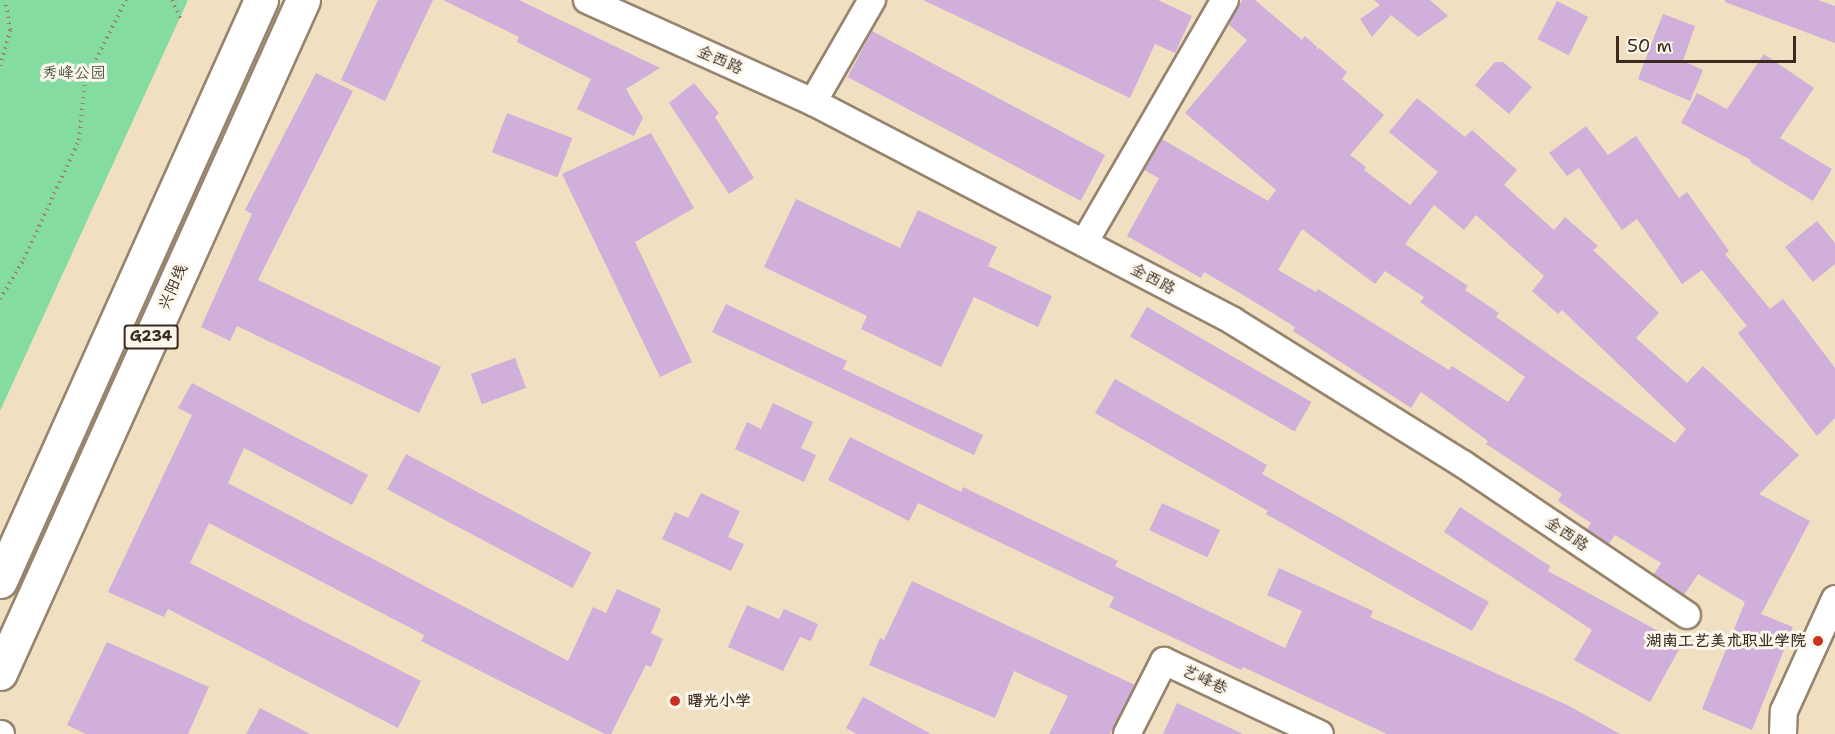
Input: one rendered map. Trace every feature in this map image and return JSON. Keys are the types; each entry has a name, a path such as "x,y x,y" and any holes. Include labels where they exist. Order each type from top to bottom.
{"highway":[{"name":"G234","path":"0,581 261,0"},
{"name":"兴阳线","path":"0,673 303,0"}],"street":[{"name":"金西路","path":"587,0 813,102 1233,321 1463,464 1687,615"},
{"path":"813,102 872,0"},
{"path":"1084,243 1225,0"},
{"path":"1783,734 1784,711 1835,599"},
{"name":"艺峰巷","path":"1127,734 1164,661 1320,734"}],"path":[{"path":"0,66 10,30 5,0"},
{"path":"0,299 24,260 79,140 85,81 126,0"},
{"path":"172,0 180,18"}],"green space":[{"name":"秀峰公园","path":"0,0 188,0 0,411"}],"building":[{"path":"378,0 433,0 385,101 341,80"},
{"path":"443,0 519,0 660,68 626,89 643,118 634,136 577,109 591,79 517,42 519,37"},
{"path":"923,0 1158,0 1192,16 1175,53 1155,44 1130,98"},
{"path":"1242,0 1255,0 1302,40 1305,36 1317,47 1316,50 1319,48 1347,72 1342,79 1384,115 1350,155 1366,167 1364,170 1410,205 1438,172 1389,132 1417,98 1465,137 1472,130 1517,170 1504,185 1554,230 1565,217 1598,246 1593,250 1659,313 1636,338 1687,383 1703,366 1799,455 1759,494 1810,521 1761,614 1793,627 1752,730 1702,709 1745,602 1698,574 1684,595 1654,574 1661,563 1615,535 1609,544 1587,529 1591,523 1558,501 1562,494 1486,444 1488,441 1421,392 1411,408 1293,331 1295,327 1240,293 1204,272 1201,278 1127,236 1159,178 1144,170 1162,139 1268,201 1276,190 1185,113 1247,40 1228,24","holes":["1434,205 1464,230 1476,215 1544,276 1532,291 1558,314 1562,310 1686,429 1675,443 1496,317 1499,313 1465,290 1468,286 1405,244","1302,229 1375,284 1385,271 1424,297 1420,302 1525,377 1508,402 1452,366 1449,370 1318,289 1316,292 1278,270"]},
{"path":"1374,0 1430,0 1448,16 1418,37 1391,15 1372,37 1360,19 1380,5"},
{"path":"1725,0 1818,0 1835,6 1835,43 1725,2"},
{"path":"1557,1 1588,17 1569,55 1537,39"},
{"path":"1663,14 1695,26 1683,61 1703,70 1690,101 1638,79"},
{"path":"872,31 1105,155 1081,201 848,77"},
{"path":"1764,54 1814,88 1780,138 1832,169 1813,201 1750,162 1751,160 1681,123 1697,93 1727,109"},
{"path":"1495,62 1503,62 1532,87 1509,114 1475,85"},
{"path":"316,73 353,91 258,280 441,367 419,413 237,326 230,341 201,327 252,214 245,210"},
{"path":"694,83 719,113 715,117 754,178 729,194 669,103"},
{"path":"507,113 572,138 557,177 492,152"},
{"path":"1586,126 1608,155 1636,136 1679,198 1687,192 1729,251 1725,254 1770,309 1783,299 1835,368 1835,418 1817,436 1738,333 1747,326 1702,270 1682,284 1637,219 1622,230 1579,168 1567,176 1549,153"},
{"path":"651,133 694,208 635,242 692,362 660,377 562,174"},
{"path":"796,199 900,248 918,210 997,247 988,266 1052,296 1038,327 974,297 941,367 861,329 867,316 764,267"},
{"path":"1817,221 1835,243 1835,264 1813,282 1785,247"},
{"path":"726,304 847,361 843,369 983,435 974,455 712,332"},
{"path":"1147,307 1312,402 1295,431 1130,336"},
{"path":"515,358 526,388 482,404 471,374"},
{"path":"1115,379 1267,465 1262,474 1489,602 1472,631 1266,514 1268,511 1095,413"},
{"path":"192,383 368,475 352,505 244,448 228,483 568,661 593,607 606,613 617,589 661,609 651,633 663,639 651,667 646,665 611,734 605,734 421,641 424,635 209,523 190,563 421,681 398,728 168,609 164,617 108,592 192,415 178,408"},
{"path":"773,403 813,422 801,448 816,455 804,482 735,449 747,422 761,429"},
{"path":"850,437 961,492 963,487 1118,561 1115,566 1285,648 1302,611 1267,595 1279,568 1373,611 1370,617 1567,705 1620,734 1387,734 1243,667 1241,670 1109,607 1114,597 918,503 909,521 828,480"},
{"path":"406,454 591,553 573,588 387,489"},
{"path":"701,493 740,511 728,537 744,544 731,571 662,539 675,512 688,518"},
{"path":"1162,503 1220,530 1207,557 1149,530"},
{"path":"1460,507 1550,566 1548,571 1682,644 1650,702 1574,660 1592,630 1444,532"},
{"path":"912,581 1135,685 1110,734 1049,734 1068,696 1014,671 995,718 869,665 880,638 884,640"},
{"path":"747,605 779,619 784,609 818,624 811,641 800,637 783,671 728,647"},
{"path":"107,642 209,687 188,734 86,734 67,725"},
{"path":"863,697 931,734 857,734 846,728"},
{"path":"1177,703 1243,734 1163,734"},
{"path":"260,708 310,734 246,734"}],"place":[{"name":"湖南工艺美术职业学院","path":"1818,641"},
{"name":"曙光小学","path":"675,701"}]}
